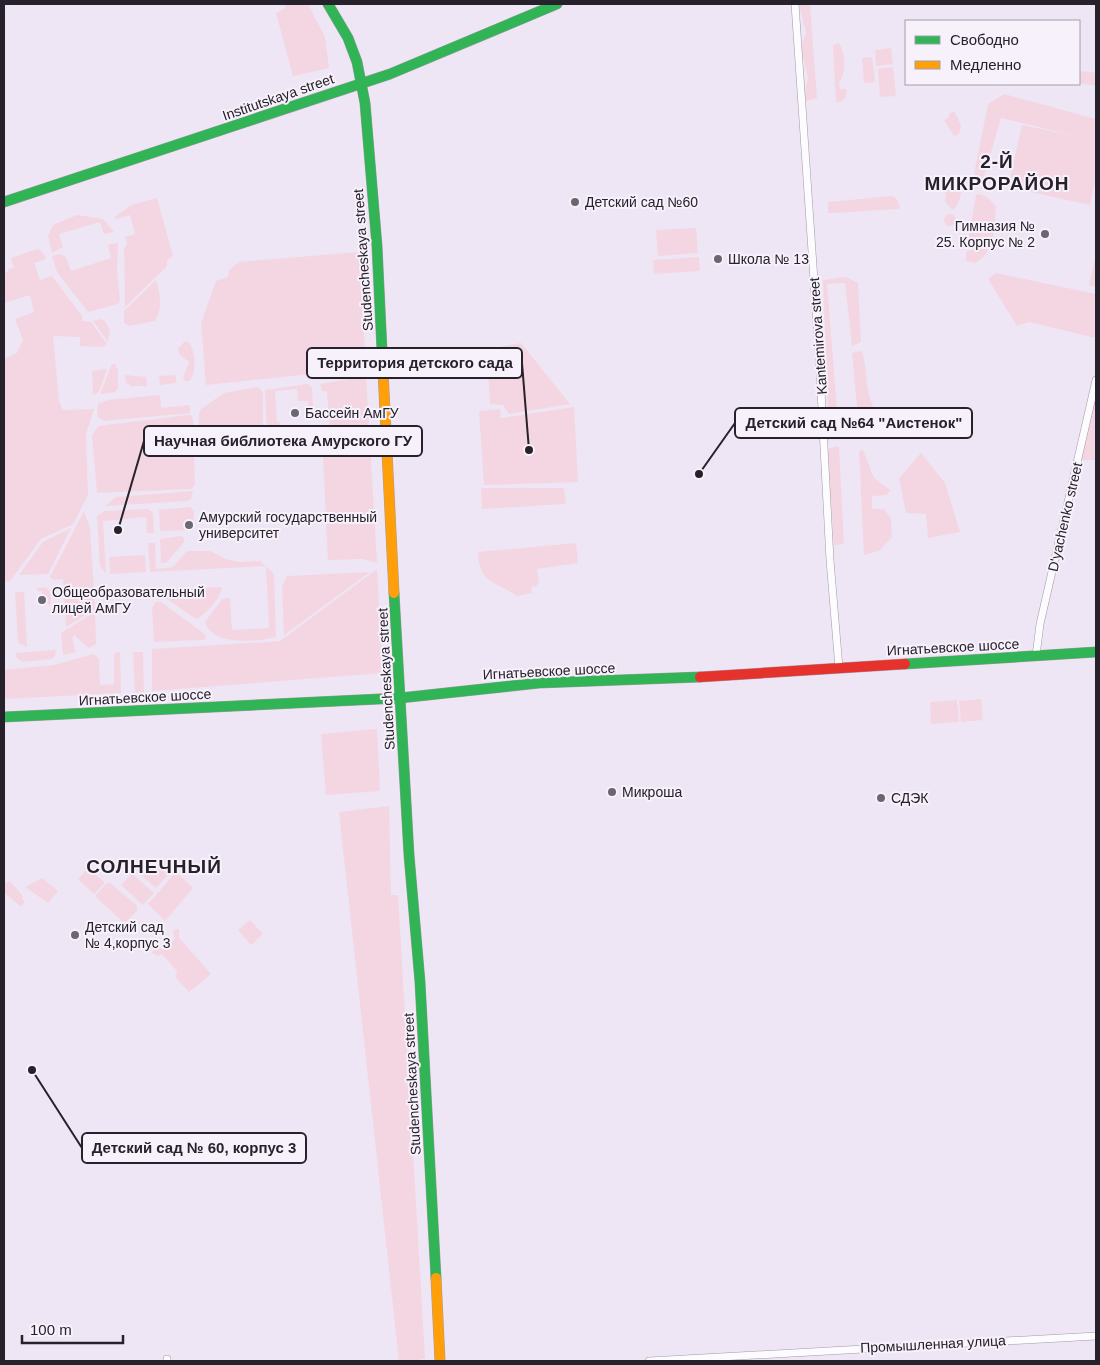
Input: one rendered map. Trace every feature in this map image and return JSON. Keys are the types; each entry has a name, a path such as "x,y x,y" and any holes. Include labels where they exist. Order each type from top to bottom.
{"main road":[{"name":"Studencheskaya street","path":"328,4 348,38 363,83 376,246 409,855 420,982 440,1361"},
{"name":"Institutskaya street","path":"4,202 390,74 556,4"},
{"name":"Игнатьевское шоссе","path":"4,717 400,698 540,683 638,681 1096,652"}],"street":[{"name":"Kantemirova street","path":"795,4 819,353 830,560 839,668"},
{"name":"D'yachenko street","path":"1036,656 1040,624 1096,380"},
{"name":"Промышленная улица","path":"649,1361 1096,1336"}],"shaded area":[{"path":"284,4 308,4 325,37 329,68 293,76 276,13 285,8"},
{"path":"799,4 810,4 817,98 806,101 804,95 808,78 801,48 806,33"},
{"path":"839,43 843,52 844,63 843,74 839,83 840,89 846,89 846,94 843,100 836,102 833,45"},
{"path":"891,48 893,64 876,66 875,50"},
{"path":"872,57 875,82 864,83 862,58"},
{"path":"893,67 896,96 880,97 878,69"},
{"path":"1080,72 1096,73 1096,86 1080,83"},
{"path":"1004,94 1096,119 1096,177 1090,205 1008,187 1022,125 1076,136 1001,118 982,183 972,184 988,104"},
{"path":"954,111 961,125 959,134 954,136 944,120"},
{"path":"961,176 962,185 960,199 953,210 945,202 946,196 942,185 951,182 953,177"},
{"path":"979,194 987,197 996,207 993,238 990,246 982,258 975,263 966,261 966,252 975,249 968,241 976,195"},
{"path":"892,196 896,198 900,207 898,209 828,213 828,202"},
{"path":"157,198 173,256 167,260 167,266 125,307 124,249 127,244 125,237 135,234 130,215 116,219 115,217 131,205"},
{"path":"952,214 955,215 955,225 948,226 945,225 944,218 945,215"},
{"path":"77,215 103,219 114,232 104,234 100,222 59,234 63,247 52,253 48,236 53,225"},
{"path":"696,228 698,253 658,256 656,230"},
{"path":"118,243 117,271 120,301 118,304 88,312 57,272 52,256 60,254 66,257 71,271 111,258 108,245"},
{"path":"38,249 44,254 46,259 34,263 40,280 52,276 82,316 82,321 91,322 107,344 102,347 80,346 80,337 53,336 59,401 63,410 94,409 86,434 88,495 73,524 41,539 10,581 4,581 4,359 17,353 23,340 15,319 34,312 30,295 4,303 4,273 8,272 8,269 14,268 11,258"},
{"path":"359,252 366,368 206,385 201,323 216,281 228,277 229,270 239,262"},
{"path":"1096,254 1096,287 1089,285"},
{"path":"699,257 700,271 654,274 653,260"},
{"path":"996,273 1096,294 1096,338 1029,322 1017,326 988,279"},
{"path":"846,277 858,283 861,342 852,346 845,283 827,284 837,410 828,407 823,280"},
{"path":"156,280 160,296 160,306 155,321 129,326 124,323 124,311"},
{"path":"100,319 105,321 110,330 108,342 93,321"},
{"path":"184,342 188,342 191,345 194,356 192,378 189,381 185,381 183,378 189,362 180,355 178,349"},
{"path":"521,343 570,404 509,414 503,405 490,404 487,349"},
{"path":"862,351 868,392 873,406 866,417 858,416 852,353"},
{"path":"112,364 115,364 118,370 118,388 115,392 100,394"},
{"path":"107,369 99,392 93,395 92,371"},
{"path":"125,375 146,377 147,386 131,386 126,383"},
{"path":"176,375 176,383 160,385 159,376"},
{"path":"366,376 377,563 363,559 328,560 322,434 330,432 327,391 322,391 320,384"},
{"path":"1096,380 1096,460 1078,460"},
{"path":"308,384 312,388 313,406 309,407 308,401 298,401 297,389 275,391 277,422 280,422 281,434 316,432 316,435 309,439 270,440 267,435 265,390"},
{"path":"258,387 263,392 263,439 259,442 199,443 199,414 201,409 224,393"},
{"path":"160,395 161,408 190,405 190,413 104,421 97,416 98,404 108,400"},
{"path":"574,407 578,482 484,485 479,411 500,409 501,418"},
{"path":"192,416 193,420 195,484 191,489 97,493 92,436 98,426"},
{"path":"839,446 844,544 834,545 827,449"},
{"path":"863,450 874,478 890,490 887,495 872,496 872,509 884,509 891,519 892,537 879,551 864,555 859,451"},
{"path":"921,453 945,483 960,532 928,538 926,514 906,513 899,478"},
{"path":"481,488 564,488 566,504 482,509"},
{"path":"193,491 191,499 187,501 105,506 116,497"},
{"path":"190,507 194,511 193,530 160,531 159,510"},
{"path":"148,509 153,513 154,533 147,533 146,517 103,521 106,574 100,566 97,516 105,511"},
{"path":"84,511 90,528 95,609 66,627 63,579 54,580 50,577"},
{"path":"71,528 48,574 19,575 43,542"},
{"path":"182,536 185,541 166,563 161,563 160,539"},
{"path":"148,543 155,543 156,569 173,567 187,551 210,551 226,559 239,562 260,561 265,566 150,572"},
{"path":"576,543 578,563 537,569 539,581 537,586 531,587 532,593 517,596 485,576 479,562 478,552"},
{"path":"145,555 146,572 110,574 109,557"},
{"path":"266,567 274,574 276,637 247,641 225,639 209,630 205,622 222,599 230,598 232,630 269,628"},
{"path":"377,569 383,673 152,691 152,649 280,641"},
{"path":"370,572 284,635 282,586 287,576"},
{"path":"46,587 50,591 51,604 43,604 42,591 37,591 37,588"},
{"path":"222,587 219,596 212,606 196,619 154,590"},
{"path":"15,592 24,592 27,647 18,643"},
{"path":"156,602 161,602 206,635 204,640 154,642 152,608"},
{"path":"95,612 96,644 89,648 74,635 72,639 76,652 63,655 61,633"},
{"path":"56,650 55,656 51,659 22,662 16,657 16,653"},
{"path":"120,652 121,693 4,699 4,670 54,665 94,654 99,659 100,685 114,684 114,653"},
{"path":"133,652 143,652 144,692 135,693"},
{"path":"981,699 983,720 961,722 959,701"},
{"path":"957,700 959,722 931,724 930,702"},
{"path":"377,729 380,791 326,795 321,734"},
{"path":"389,806 391,895 398,895 425,1358 418,1361 399,1361 339,812"},
{"path":"146,866 174,868 156,888 140,874"},
{"path":"88,868 105,883 94,894 78,879"},
{"path":"176,872 193,888 165,921 148,904"},
{"path":"132,874 154,893 143,905 121,885"},
{"path":"42,878 58,891 48,903 25,887"},
{"path":"10,881 23,896 22,899 25,901 21,907 4,892 4,883"},
{"path":"107,883 110,883 137,906 137,911 127,921 123,922 97,898 96,895"},
{"path":"250,920 263,934 251,945 238,930"},
{"path":"179,929 179,938 211,974 189,992 176,978 177,971 162,954 158,956 152,953 158,947 163,950 175,939 173,931"}],"traffic: fast":[{"path":"328,4 348,38 357,62 365,103 377,246 383,371"},
{"path":"4,202 390,74 557,4"},
{"path":"394,593 409,855 420,982 436,1278"},
{"path":"905,664 1096,652"},
{"path":"4,717 400,698 539,683 700,677"}],"traffic: slow":[{"path":"383,371 394,593"},
{"path":"436,1278 440,1361"}],"traffic: jam":[{"path":"700,677 905,664"}],"place":[{"name":"Детский сад №60","path":"575,202"},
{"name":"Гимназия № 25. Корпус № 2","path":"1045,234"},
{"name":"Школа № 13","path":"718,259"},
{"name":"Бассейн АмГУ","path":"295,413"},
{"name":"Территория детского сада","path":"529,450"},
{"name":"Детский сад №64 \"Аистенок\"","path":"699,474"},
{"name":"Амурский государственный университет","path":"189,525"},
{"name":"Научная библиотека Амурского ГУ","path":"118,530"},
{"name":"Общеобразовательный лицей АмГУ","path":"42,600"},
{"name":"Микроша","path":"612,792"},
{"name":"СДЭК","path":"881,798"},
{"name":"Детский сад № 4,корпус 3","path":"75,935"},
{"name":"Детский сад № 60, корпус 3","path":"32,1070"}],"district":[{"name":"2-Й МИКРОРАЙОН","path":"997,172"},
{"name":"СОЛНЕЧНЫЙ","path":"154,866"}]}
